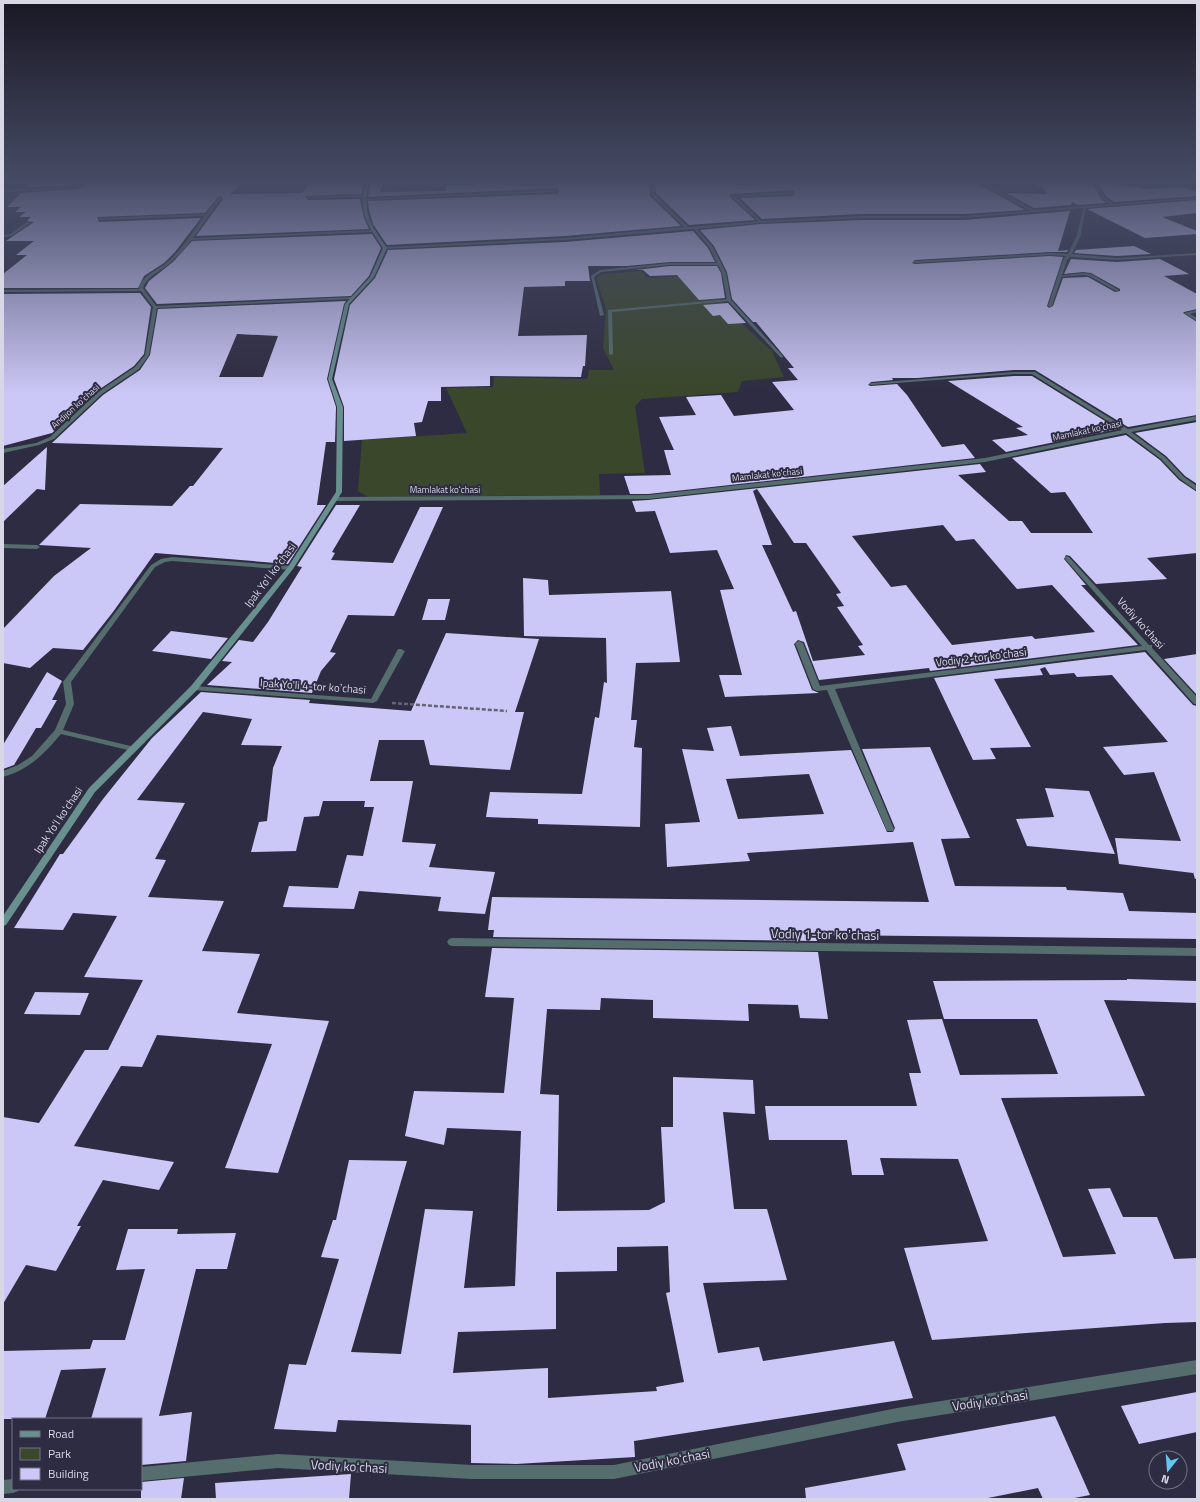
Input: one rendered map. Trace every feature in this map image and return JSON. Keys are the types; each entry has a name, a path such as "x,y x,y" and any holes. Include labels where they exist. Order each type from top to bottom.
{"street":[{"path":"178,253 168,263 147,279 141,286 155,307 352,298"},
{"name":"Ipak Yoʻl koʻchasi","path":"3,922 92,790 194,688 291,568 339,492 340,407 330,379 347,304 372,277 383,253"},
{"path":"714,253 724,273 729,300 781,357"},
{"path":"915,262 1050,254 1117,259 1197,254"},
{"path":"1050,306 1065,260 1069,255"},
{"path":"602,314 592,277 600,271 670,264 719,264"},
{"path":"1060,276 1083,274 1090,275 1117,290"},
{"path":"3,291 143,290"},
{"path":"612,354 610,347 610,311 729,300"},
{"name":"Andijon koʻchasi","path":"3,451 37,444 52,438 100,393 137,368 147,355 155,307"},
{"path":"1197,311 1186,313 1197,320"},
{"path":"871,384 1014,372 1033,373 1127,431 1163,458 1182,478 1197,489"},
{"name":"Mamlakat koʻchasi","path":"335,499 648,497 985,460 1197,418"},
{"path":"3,546 37,547"},
{"name":"Vodiy ko'chasi","path":"1067,558 1149,647 1197,702"},
{"path":"3,774 18,770 32,761 59,731 70,704 67,682 153,566 163,560 172,559 291,568"},
{"name":"Vodiy 2-tor ko‘chasi","path":"799,643 817,689 1149,647"},
{"name":"Ipak Yo'li 4-tor koʼchasi","path":"194,688 373,701 401,651"},
{"path":"830,688 890,829"},
{"path":"59,731 132,749"},
{"name":"Vodiy 1-tor koʼchasi","path":"452,942 1197,952"},
{"name":"Vodiy koʻchasi","path":"142,1474 278,1461 472,1472 614,1472 897,1415 1197,1367"}],"path":[{"path":"373,701 507,711"}],"green space":[{"path":"642,271 647,278 715,274 718,297 742,324 772,351 784,377 742,381 738,392 642,399 635,406 645,473 599,474 600,495 368,497 358,491 362,440 467,433 446,388 493,387 494,377 587,379 589,370 614,370 603,348 606,309 596,278 602,274"}],"building":[{"path":"18,253 174,253 164,263 144,276 138,288 3,288 3,274 27,255 16,255"},
{"path":"181,253 379,253 369,276 351,296 157,304 145,288 149,281 173,262"},
{"path":"387,253 711,253 715,262 670,262 627,266 588,266 590,281 565,281 565,286 524,287 518,336 587,335 585,366 583,366 581,377 490,376 490,386 441,387 441,401 428,401 422,422 414,423 416,436 344,441 344,407 334,379 350,305 375,278"},
{"path":"718,253 1032,253 915,260 912,263 915,264 1050,256 1063,257 1047,306 1049,308 1053,306 1063,278 1088,277 1115,292 1120,291 1120,289 1091,273 1083,272 1064,274 1071,259 1117,262 1160,259 1189,274 1164,276 1197,294 1197,309 1183,313 1197,322 1197,415 1128,427 1035,370 1014,370 917,378 892,378 893,380 871,382 868,385 897,384 907,395 942,447 964,444 975,458 648,494 630,494 624,476 671,475 664,450 674,450 659,417 696,415 686,397 721,395 734,416 794,410 772,382 798,380 788,368 794,368 756,322 753,322 732,299 727,272"},
{"path":"1075,253 1151,254 1117,256"},
{"path":"670,266 717,266 721,273 725,298 699,300 677,275 650,276 643,270 636,270"},
{"path":"140,293 151,307 144,354 134,366 97,391 52,433 3,446 3,294"},
{"path":"346,301 344,304 327,379 336,407 335,442 326,442 317,505 326,505 288,564 155,553 113,612 83,650 53,648 30,668 3,663 3,629 54,576 91,548 39,545 80,504 172,506 190,486 193,486 223,448 52,443 103,395 140,370 150,355 158,309","holes":["237,334 278,336 263,377 219,377"]},
{"path":"728,303 746,323 728,324 720,315 713,316 703,305"},
{"path":"1032,376 1118,429 1006,452 992,440 1028,435 1016,428 1023,427 948,381"},
{"path":"1197,422 1197,484 1185,476 1166,456 1135,433"},
{"path":"1126,435 1160,460 1179,480 1197,492 1197,553 1147,558 1167,579 1096,584 1070,556 1066,555 1064,559 1086,585 1081,585 1138,645 930,671 929,668 819,680 804,642 798,640 794,644 812,690 819,693 725,697 719,675 742,675 720,590 734,589 717,550 670,553 655,511 636,512 632,501 980,464 986,472 958,475 1009,521 1022,521 1031,533 1093,533 1065,492 1051,493 1012,458","holes":["757,489 794,543 806,543 841,593 836,594 844,606 837,607 863,645 858,646 865,655 813,661 796,611 793,612 762,545 772,545 753,491","943,525 956,541 974,539 1017,589 1052,585 1095,632 1035,639 1032,636 952,645 906,585 891,587 852,536"]},
{"path":"47,447 45,490 37,489 3,522 3,486"},
{"path":"336,505 360,505 332,552 335,553 331,560 393,563 420,507 443,507 394,616 348,615 330,652 336,653 321,671 312,693 207,685 232,662 222,661 239,640 253,642 268,622 302,567 297,566"},
{"path":"523,578 548,580 549,595 671,591 680,662 636,663 631,720 637,720 634,747 642,748 640,827 538,824 538,819 486,817 490,792 582,794 595,717 599,718 604,682 607,683 606,638 524,636"},
{"path":"428,599 450,599 445,620 422,620"},
{"path":"171,631 228,638 211,659 152,651"},
{"path":"446,633 539,639 515,712 524,712 510,770 430,765 424,740 379,740 370,781 413,781 402,842 436,844 429,867 495,872 485,914 438,911 441,897 359,891 354,909 283,907 289,886 338,888 347,855 363,856 374,807 364,807 365,801 323,801 319,816 304,817 296,851 251,852 259,822 267,821 273,768 282,746 241,745 252,719 203,712 137,800 185,803 155,859 166,860 148,897 224,901 202,951 260,954 237,1013 329,1021 278,1173 225,1168 272,1044 157,1035 142,1067 121,1066 74,1146 174,1162 159,1190 103,1180 77,1226 81,1226 56,1271 26,1265 3,1304 3,1117 39,1123 85,1050 108,1050 143,980 84,977 117,916 73,913 63,930 14,928 60,854 63,854 103,799 152,738 201,692 310,700 309,703 411,711"},
{"path":"1145,652 1193,705 1197,706 1197,878 1195,879 1193,872 1119,864 1115,838 1181,841 1154,772 1124,775 1103,747 1168,742 1112,675 1077,677 1074,673 1050,675 1045,667 1040,669 1043,675 994,679 1031,747 990,748 996,759 973,760 934,678"},
{"path":"1197,654 1197,695 1164,659"},
{"path":"47,672 62,681 52,700 57,700 41,728 36,728 14,765 3,769 3,745"},
{"path":"731,726 740,756 851,750 887,832 893,832 895,828 862,749 930,747 970,838 941,839 955,886 1066,887 1067,890 1123,893 1129,911 1197,913 1197,939 816,935 817,941 493,937 494,930 488,930 492,897 929,902 913,842 747,853 750,861 667,867 665,824 700,822 682,749 714,751 707,728","holes":["809,774 824,814 738,819 726,779"]},
{"path":"1045,788 1089,791 1115,854 1027,846 1016,819 1054,817"},
{"path":"492,948 818,952 828,1019 800,1018 798,1005 748,1004 749,1021 653,1018 653,1000 601,998 600,1010 547,1009 540,1094 559,1095 557,1211 649,1210 665,1202 661,1127 673,1127 673,1077 753,1080 755,1114 723,1112 734,1209 767,1209 787,1280 703,1283 718,1353 759,1347 763,1361 894,1341 913,1398 634,1441 635,1457 516,1464 471,1463 471,1425 338,1420 336,1432 274,1429 289,1364 306,1365 339,1259 321,1257 333,1220 336,1220 349,1160 407,1161 351,1352 401,1354 425,1209 473,1211 464,1288 515,1286 521,1131 447,1128 444,1145 405,1136 414,1091 504,1093 514,998 485,997","holes":["668,1246 670,1292 666,1293 684,1382 656,1387 657,1391 548,1398 548,1368 453,1373 458,1332 556,1329 556,1272 617,1271 617,1247"]},
{"path":"1127,979 1197,981 1197,1003 1104,1000 1145,1096 1001,1098 1063,1257 1116,1254 1088,1189 1110,1188 1123,1217 1157,1217 1174,1259 1197,1258 1197,1322 932,1340 904,1248 988,1241 958,1159 880,1158 884,1175 852,1175 847,1140 769,1140 765,1106 917,1106 909,1073 921,1073 907,1020 942,1019 960,1075 1058,1074 1037,1019 944,1019 933,981"},
{"path":"35,992 89,993 80,1015 24,1014"},
{"path":"128,1229 178,1229 177,1234 236,1233 227,1269 196,1269 159,1416 192,1412 186,1461 142,1465 142,1418 91,1418 106,1368 61,1370 45,1418 3,1419 3,1351 90,1349 93,1340 125,1340 145,1269 116,1270"},
{"path":"1197,1392 1197,1432 1139,1444 1121,1406"},
{"path":"1055,1416 1090,1495 1069,1499 1043,1499 1038,1488 983,1499 806,1499 805,1488 906,1470 897,1444"},
{"path":"351,1474 349,1499 216,1499 215,1483"},
{"path":"184,1478 181,1499 141,1499 142,1482"}]}
